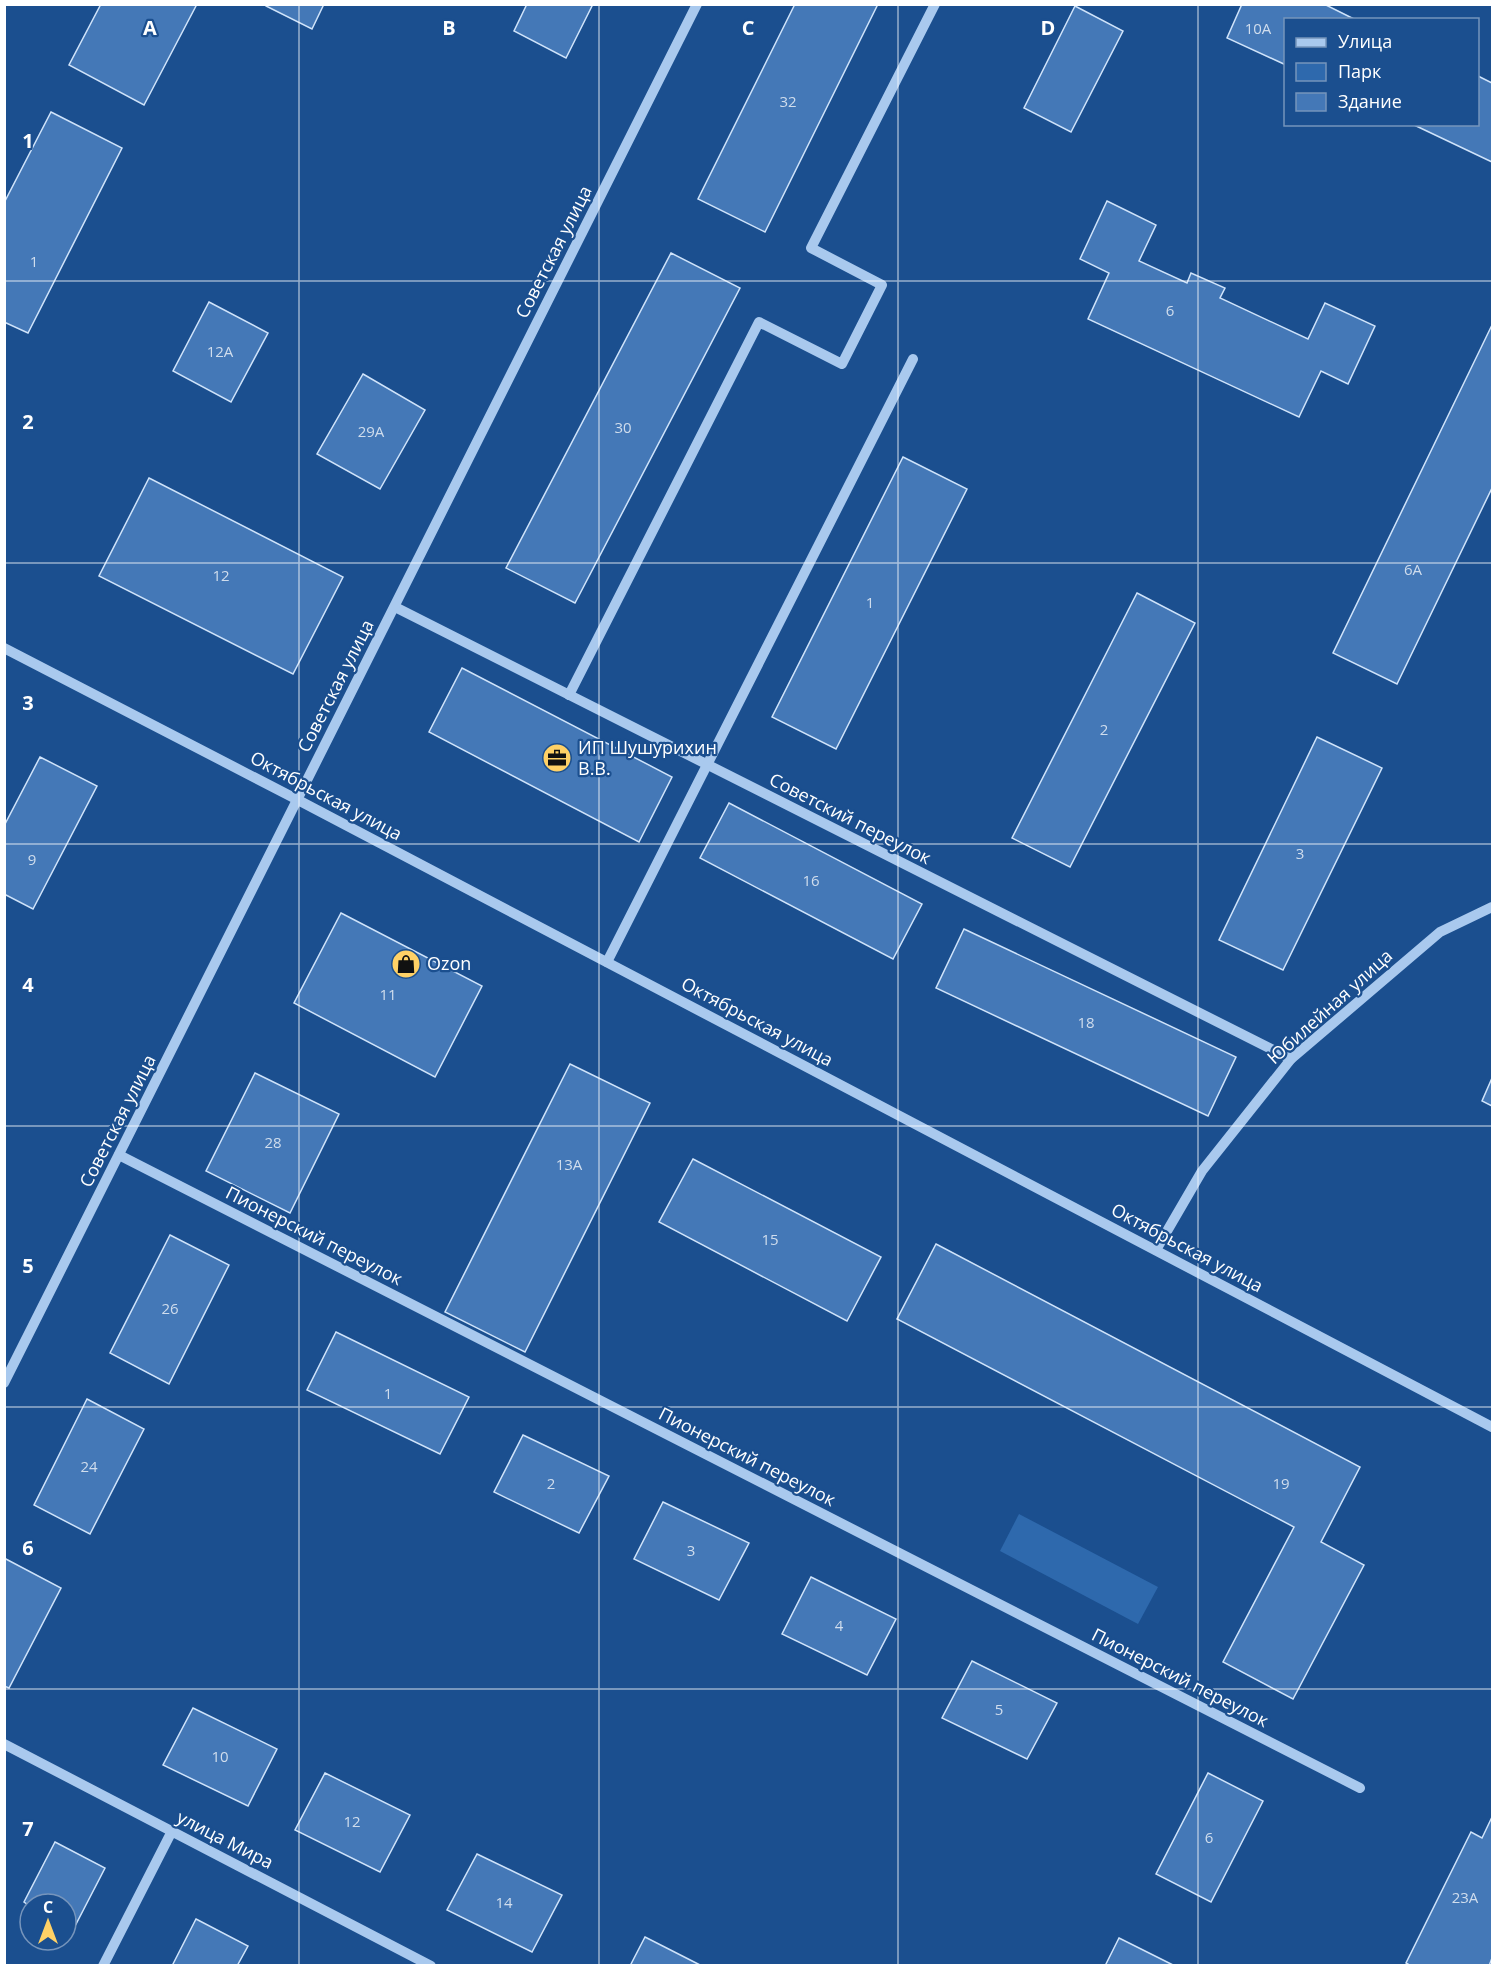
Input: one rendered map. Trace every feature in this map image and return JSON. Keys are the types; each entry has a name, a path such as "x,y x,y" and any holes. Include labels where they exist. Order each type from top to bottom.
{"street":[{"name":"Советская улица","path":"4,1383 697,4"},
{"path":"569,695 759,322 842,364 882,285 811,248 935,4"},
{"path":"607,962 914,359"},
{"name":"Советский переулок","path":"395,607 1291,1059"},
{"name":"Октябрьская улица","path":"4,648 1492,1427"},
{"name":"Юбилейная улица","path":"1155,1250 1202,1171 1291,1059 1440,932 1492,907"},
{"name":"Пионерский переулок","path":"119,1155 1360,1788"},
{"name":"улица Мира","path":"4,1744 431,1965"},
{"path":"103,1965 172,1831"}],"green space":[{"path":"1019,1514 1158,1587 1138,1624 1000,1551"}],"building":[{"path":"101,4 197,4 144,105 69,65"},
{"path":"266,4 324,4 312,29"},
{"path":"527,4 593,4 566,58 514,31"},
{"path":"795,4 878,4 765,232 698,199"},
{"path":"1242,4 1324,4 1352,18 1284,18 1284,64 1227,38"},
{"path":"1075,6 1123,31 1071,132 1024,108"},
{"path":"1479,76 1492,83 1492,162 1416,126 1479,126"},
{"path":"51,112 122,148 28,333 4,322 4,203"},
{"path":"1107,201 1156,225 1139,261 1187,283 1191,273 1225,288 1220,298 1308,339 1325,303 1375,326 1348,384 1321,371 1299,417 1088,319 1109,273 1080,259"},
{"path":"671,253 740,288 575,603 506,568"},
{"path":"209,302 268,333 231,402 173,371"},
{"path":"1492,325 1492,488 1397,684 1333,653"},
{"path":"363,374 425,410 380,489 317,454"},
{"path":"903,457 967,489 836,749 772,717"},
{"path":"149,478 343,577 293,674 99,576"},
{"path":"1137,593 1195,623 1070,867 1012,838"},
{"path":"462,668 672,777 639,842 429,732"},
{"path":"1317,737 1382,768 1283,970 1219,940"},
{"path":"40,757 97,786 33,909 4,894 4,826"},
{"path":"729,803 922,904 893,959 700,858"},
{"path":"341,913 482,986 435,1077 294,1003"},
{"path":"964,929 1236,1057 1208,1116 936,988"},
{"path":"570,1064 650,1103 525,1352 445,1312"},
{"path":"255,1073 339,1114 290,1213 206,1171"},
{"path":"1492,1078 1492,1106 1482,1101"},
{"path":"693,1159 881,1257 847,1321 659,1222"},
{"path":"170,1235 229,1265 169,1384 110,1353"},
{"path":"936,1244 1360,1467 1321,1542 1364,1565 1293,1699 1223,1662 1294,1527 897,1319"},
{"path":"336,1332 469,1397 440,1454 307,1390"},
{"path":"87,1399 144,1429 90,1534 34,1505"},
{"path":"523,1435 609,1476 579,1533 494,1492"},
{"path":"663,1502 749,1543 719,1600 634,1559"},
{"path":"4,1558 61,1588 9,1688 4,1686"},
{"path":"811,1577 896,1619 867,1675 782,1634"},
{"path":"972,1661 1057,1703 1027,1759 942,1718"},
{"path":"193,1708 277,1749 248,1806 163,1765"},
{"path":"325,1773 410,1815 380,1872 295,1830"},
{"path":"1208,1773 1263,1801 1211,1902 1156,1874"},
{"path":"1492,1817 1492,1958 1489,1966 1411,1966 1406,1963 1471,1832 1482,1838"},
{"path":"55,1842 105,1868 78,1920 78,1892 29,1892"},
{"path":"477,1854 562,1895 532,1952 447,1910"},
{"path":"196,1919 248,1946 237,1966 172,1966"},
{"path":"645,1937 702,1966 630,1966"},
{"path":"1119,1938 1175,1966 1105,1966"}],"place":[{"name":"ИП Шушурихин В.В.","path":"557,758"},
{"name":"Ozon","path":"406,964"}]}
